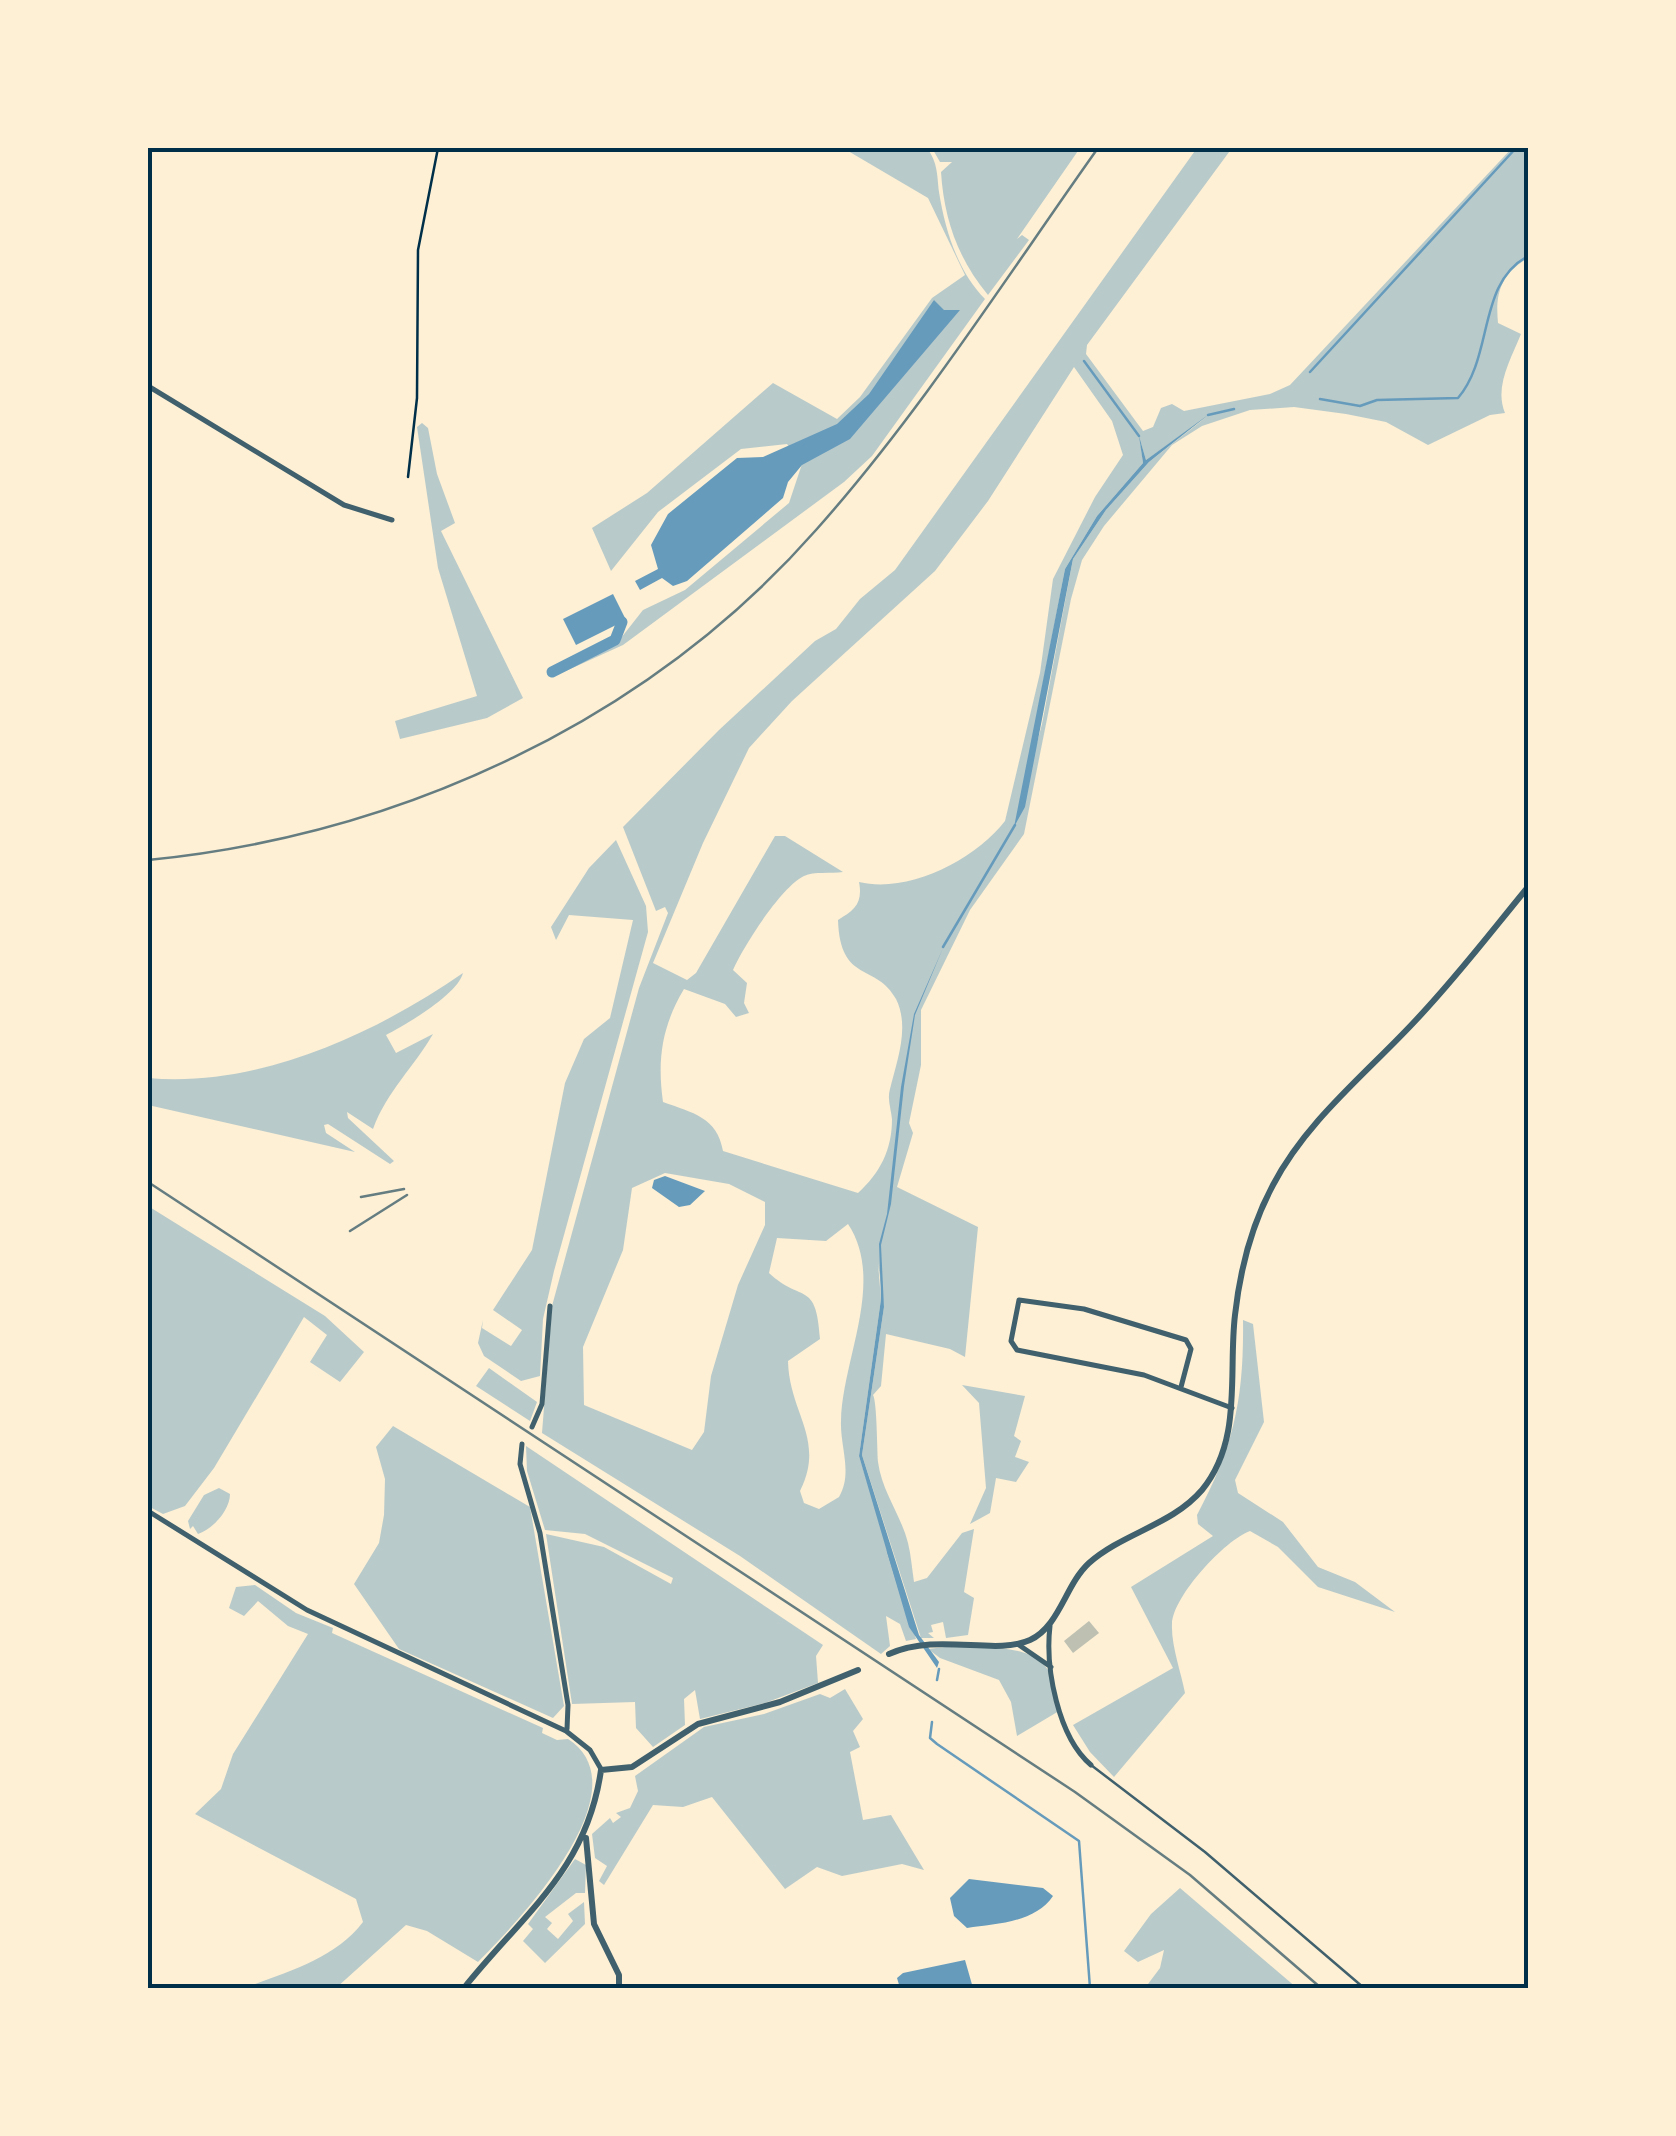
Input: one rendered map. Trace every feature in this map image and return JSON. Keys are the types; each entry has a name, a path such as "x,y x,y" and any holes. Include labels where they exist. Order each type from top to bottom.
{"street":[{"path":"148,386 344,505 392,520"},
{"path":"889,1654 931,1642 1018,1644 1050,1624 1088,1564 1127,1537 1170,1516 1203,1488 1215,1468 1232,1408 1234,1316 1258,1215 1291,1155 1341,1096 1418,1018 1528,887"},
{"path":"1181,1388 1191,1350 1186,1340 1084,1309 1020,1300 1012,1341 1017,1350 1094,1363 1181,1388 1232,1408"},
{"path":"532,1427 542,1404 550,1306"},
{"path":"522,1444 520,1464 546,1559 568,1705 566,1731"},
{"path":"148,1510 308,1610 566,1731 590,1750 601,1770 585,1837 594,1924 619,1976 619,1988"},
{"path":"1050,1624 1053,1669 1070,1740 1090,1765"},
{"path":"1018,1644 1053,1669"},
{"path":"601,1770 632,1767 698,1724 780,1702 858,1670"},
{"path":"464,1988 536,1908 585,1837"}],"lane":[{"path":"1090,1765 1234,1876 1364,1988"}],"path":[{"path":"408,477 417,398 418,250 438,148"}],"shaded area":[{"path":"843,148 927,148 935,164 954,250 985,299 872,456 844,482 623,645 557,675 621,638 643,610 685,590 789,503 802,464 787,444 741,449 658,512 611,571 592,528 647,493 773,383 837,419 860,397 932,298 965,275 928,198"},
{"path":"932,148 1080,148 1017,239 1022,235 1029,240 988,295 968,267 949,222 941,172 952,162 940,162"},
{"path":"1197,148 1232,148 1087,345 1086,354 1143,431 1153,427 1161,408 1172,404 1184,411 1270,394 1290,385 1512,148 1528,148 1528,258 1506,278 1498,302 1498,323 1521,334 1503,383 1505,413 1490,415 1428,445 1386,422 1294,407 1250,410 1202,426 1172,445 1104,526 1082,560 1024,834 970,910 921,1010 921,1065 909,1123 913,1133 897,1187 978,1227 965,1357 950,1349 886,1334 881,1386 873,1395 880,1473 905,1533 914,1582 927,1578 962,1533 974,1529 964,1592 974,1598 968,1635 946,1638 943,1622 931,1625 933,1632 928,1633 934,1638 921,1638 862,1455 884,1307 878,1263 881,1299 859,1456 916,1639 906,1641 900,1624 886,1616 890,1646 881,1654 740,1556 542,1433 552,1306 639,988 668,913 665,907 656,911 623,827 719,730 815,641 836,629 860,599 895,570","holes":["1074,367 1112,421 1123,455 1095,497 1053,579 1040,673 1005,821 976,849 939,871 898,883 859,882 856,905 838,920 845,954 852,964 888,988 896,999 902,1021 901,1044 889,1093 890,1141 878,1169 858,1193 723,1151 709,1123 663,1102 661,1086 666,1030 684,989 725,1004 736,1017 749,1013 744,1003 747,983 733,970 754,933 795,882 808,874 843,872 785,836 775,836 696,973 687,980 653,963 703,843 749,748 792,701 935,571 988,501","1205,418 1149,462 1106,510 1073,559 1042,724 1016,823 1065,569 1097,516 1143,463 1140,440 1146,460","665,1173 729,1184 765,1202 765,1225 738,1285 711,1376 704,1432 692,1450 584,1405 583,1347 623,1250 632,1188","848,1224 859,1246 863,1295 843,1397 845,1479 839,1497 819,1509 804,1503 800,1491 807,1473 808,1441 788,1361 820,1339 818,1320 811,1300 769,1273 777,1238 826,1241"]},
{"path":"422,423 428,428 437,474 455,523 441,531 523,698 487,718 400,739 395,721 477,696 438,568 417,427"},
{"path":"616,840 646,906 648,932 554,1271 543,1319 540,1376 521,1381 484,1356 478,1343 483,1320 482,1328 511,1346 522,1330 493,1310 532,1250 565,1083 584,1039 610,1018 633,920 569,915 556,940 551,927 589,868"},
{"path":"463,973 442,999 386,1035 396,1053 433,1034 373,1129 347,1112 348,1118 394,1161 390,1164 328,1124 324,1125 326,1133 355,1152 148,1105 148,1078 190,1079 231,1074 314,1052 392,1017"},
{"path":"148,1206 325,1316 364,1352 340,1382 310,1362 327,1335 304,1317 214,1468 185,1506 163,1514 148,1506"},
{"path":"1243,1320 1253,1324 1264,1422 1235,1480 1238,1493 1283,1522 1318,1567 1355,1582 1395,1612 1318,1587 1278,1547 1250,1531 1240,1536 1202,1570 1175,1612 1173,1641 1185,1693 1114,1777 1090,1752 1073,1725 1173,1668 1131,1587 1213,1536 1198,1524 1197,1515 1220,1467 1234,1421"},
{"path":"489,1368 537,1402 530,1421 476,1386"},
{"path":"962,1385 1025,1396 1014,1436 1021,1441 1015,1457 1029,1462 1016,1482 996,1478 990,1513 970,1524 986,1488 979,1403"},
{"path":"393,1426 530,1507 564,1706 553,1718 399,1649 354,1584 379,1543 385,1479 376,1447"},
{"path":"526,1446 823,1645 816,1656 818,1683 765,1703 700,1719 695,1690 684,1699 685,1725 653,1747 636,1728 635,1702 572,1704 546,1534 604,1547 671,1584 673,1578 585,1534 545,1530 527,1471"},
{"path":"219,1488 230,1494 227,1506 215,1523 198,1534 193,1526 190,1529 188,1521 204,1495"},
{"path":"255,1585 296,1613 333,1628 332,1633 543,1728 542,1733 557,1740 568,1739 588,1761 592,1789 584,1821 567,1854 520,1917 478,1962 427,1931 406,1925 336,1988 245,1988 324,1955 363,1922 356,1899 195,1814 221,1789 233,1754 308,1634 288,1626 258,1601 244,1616 229,1608 236,1587"},
{"path":"954,1646 1018,1651 1040,1661 1050,1674 1059,1711 1017,1736 1011,1702 999,1680 940,1658 928,1649"},
{"path":"845,1689 863,1719 853,1731 860,1747 850,1752 863,1820 891,1815 924,1870 902,1864 842,1876 817,1867 785,1889 712,1797 683,1807 653,1805 604,1885 599,1881 607,1866 595,1858 592,1834 610,1818 613,1823 621,1817 616,1813 630,1808 638,1791 635,1776 704,1727 764,1714 820,1694 830,1698"},
{"path":"575,1859 586,1865 585,1893 576,1893 545,1917 552,1923 547,1929 558,1939 573,1921 568,1914 584,1902 585,1924 545,1963 523,1941 533,1929 528,1924"},
{"path":"1180,1888 1297,1988 1145,1988 1160,1968 1164,1950 1138,1962 1124,1951 1151,1914"}],"water":[{"path":"934,300 944,310 960,310 850,439 802,465 788,482 783,498 687,581 673,586 662,578 640,590 635,581 658,569 651,545 668,514 737,458 763,457 837,424 869,394"},
{"path":"1208,415 1149,462 1106,510 1073,559 1025,807 1014,827 1065,569 1097,516 1143,463 1139,436 1146,460"},
{"path":"613,594 626,620 576,645 563,619"},
{"path":"943,948 915,1015 891,1204 881,1245 884,1307 862,1455 919,1635 939,1662 937,1668 909,1627 859,1456 881,1299 879,1244 887,1214 901,1087 914,1014"},
{"path":"665,1176 705,1191 690,1205 679,1207 652,1188 654,1180"},
{"path":"969,1879 1043,1888 1053,1896 1046,1905 1026,1916 967,1928 954,1916 950,1898"},
{"path":"965,1960 973,1988 900,1988 897,1978 903,1973"}],"building":[{"path":"1089,1621 1099,1633 1073,1653 1064,1641"}],"waterway":[{"path":"1310,372 1516,148"},
{"path":"1320,399 1360,406 1377,400 1458,398 1477,362 1501,284 1512,268 1528,256"},
{"path":"1084,361 1139,436"},
{"path":"1208,415 1234,409"},
{"path":"552,672 615,640 622,622"},
{"path":"943,947 1015,825"},
{"path":"888,1551 905,1606"},
{"path":"937,1680 939,1669"},
{"path":"932,1722 930,1738 937,1744 1079,1841 1090,1988"}],"railway":[{"path":"148,860 242,847 335,825 426,795 513,758 597,712 676,659 749,598 855,485 962,343 1098,148"},
{"path":"148,1182 1075,1792 1190,1875 1321,1988"},
{"path":"361,1197 404,1189"},
{"path":"350,1231 407,1195"}]}
